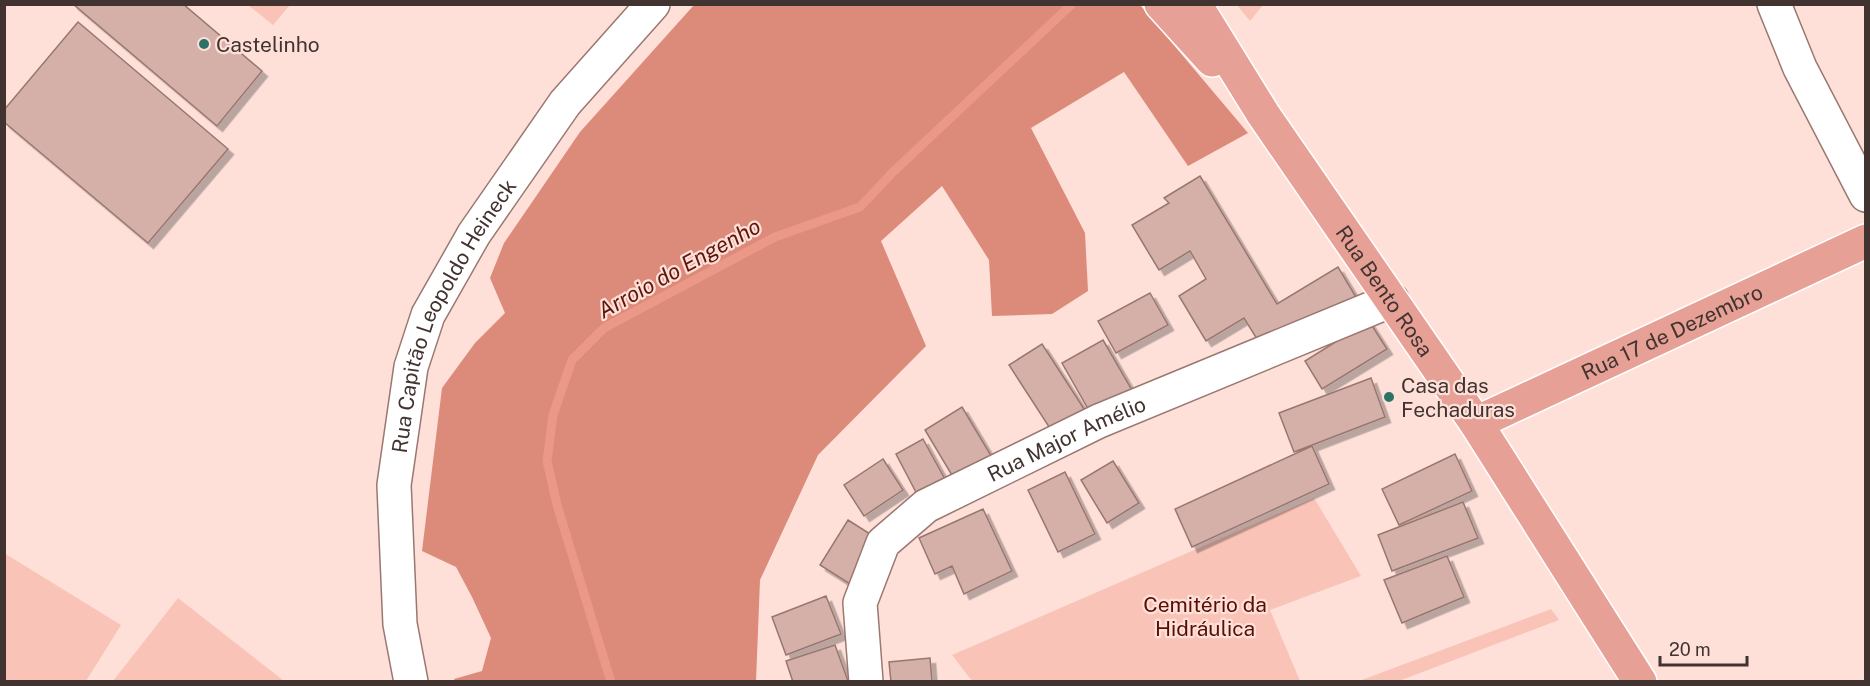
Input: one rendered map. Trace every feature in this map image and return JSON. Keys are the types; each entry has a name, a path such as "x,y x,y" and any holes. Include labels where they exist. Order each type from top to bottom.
{"main road":[{"name":"Rua Bento Rosa","path":"1161,4 1263,114"},
{"name":"Rua Bento Rosa","path":"1195,4 1263,114 1476,423 1640,681"},
{"name":"Rua 17 de Dezembro","path":"1476,423 1866,241"}],"street":[{"name":"Rua Capitão Leopoldo Heineck","path":"411,681 400,624 394,485 411,367 429,315 474,234 565,103 653,4"},
{"path":"1774,4 1800,68 1866,195"},
{"name":"Rua Major Amélio","path":"867,681 860,603 883,543 926,506 1100,421 1392,300"}],"green space":[{"path":"248,5 290,5 273,25"},
{"path":"1237,5 1263,5 1250,21"},
{"name":"Cemitério da Hidráulica","path":"1314,498 1361,576 1270,610 1300,681 972,681 952,655"},
{"path":"4,553 121,625 86,681 5,681"},
{"path":"178,598 284,681 113,681"},
{"path":"1551,609 1559,620 1399,681 1359,681"}],"shaded area":[{"path":"694,5 1140,5 1248,133 1188,166 1124,72 1031,128 1085,233 1088,291 1052,314 992,316 989,260 942,186 881,241 926,346 818,455 760,580 756,681 455,681 454,679 482,671 491,638 456,567 422,551 442,388 475,343 505,313 490,278 504,243 580,132"}],"building":[{"name":"Castelinho","path":"73,4 183,4 262,71 217,126"},
{"path":"78,22 228,149 148,243 4,122 4,110"},
{"path":"1200,176 1277,304 1338,267 1356,297 1265,352 1244,318 1206,341 1179,296 1206,279 1190,251 1159,270 1132,225 1169,203 1164,198"},
{"path":"1150,293 1168,325 1116,353 1098,321"},
{"path":"1369,321 1387,349 1322,389 1305,361"},
{"path":"1103,340 1132,390 1091,414 1062,363"},
{"path":"1042,344 1086,412 1053,433 1009,365"},
{"path":"1371,378 1385,417 1294,452 1279,413"},
{"path":"962,407 993,459 956,482 925,430"},
{"path":"923,439 947,483 919,498 896,454"},
{"path":"1312,446 1329,484 1192,547 1175,509"},
{"path":"1455,454 1472,491 1399,525 1382,489"},
{"path":"883,459 903,490 864,516 844,485"},
{"path":"1113,461 1139,503 1107,523 1081,480"},
{"path":"1065,472 1095,534 1058,552 1028,490"},
{"path":"1463,502 1478,538 1392,571 1378,535"},
{"path":"983,509 1012,571 964,594 952,566 935,574 919,538"},
{"path":"848,520 878,539 850,584 820,565"},
{"path":"1447,556 1464,597 1402,623 1384,580"},
{"path":"826,596 841,634 786,655 772,617"},
{"path":"835,645 848,681 793,682 786,661"},
{"path":"930,658 932,682 891,682 889,662"}],"waterway":[{"name":"Arroio do Engenho","path":"611,682 557,505 547,461 553,415 572,360 604,328 775,237 860,207 893,172 1072,4"}],"place":[{"name":"Castelinho","path":"204,44"},
{"name":"Casa das Fechaduras","path":"1389,397"}]}
